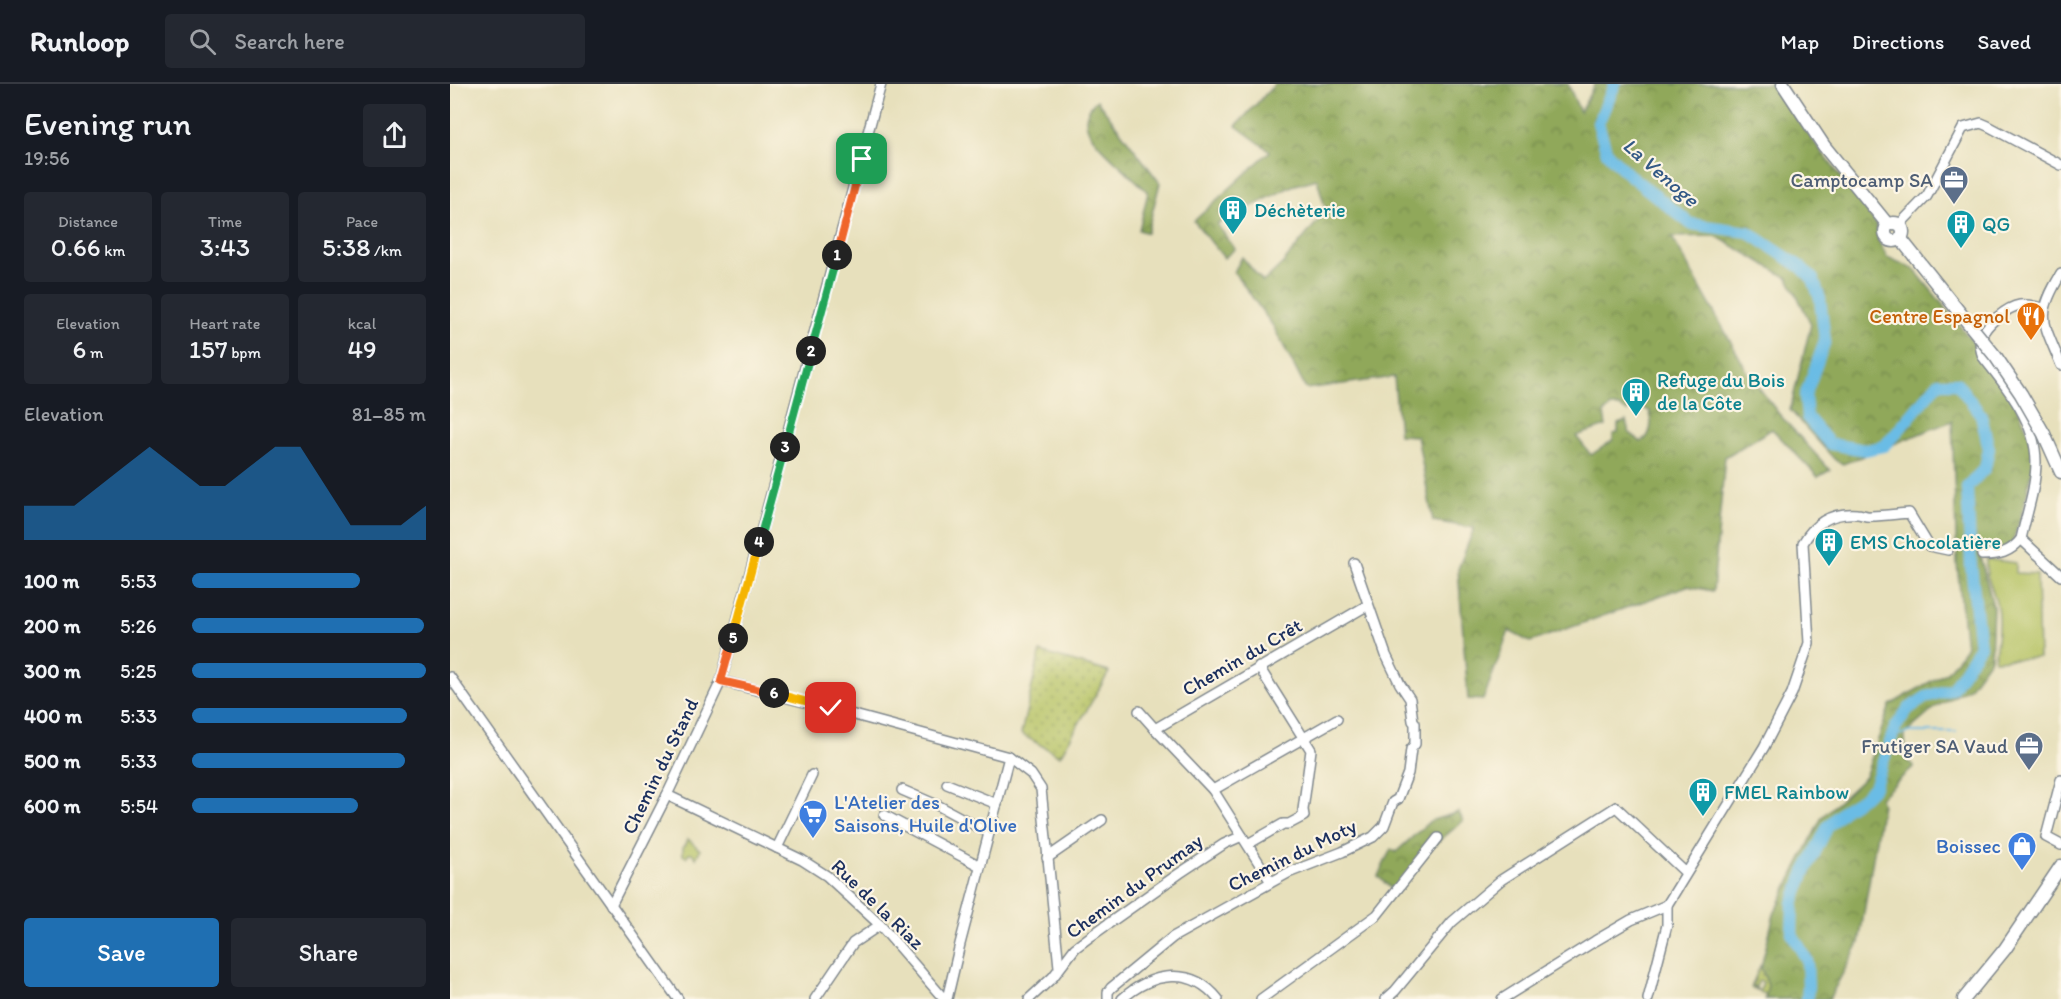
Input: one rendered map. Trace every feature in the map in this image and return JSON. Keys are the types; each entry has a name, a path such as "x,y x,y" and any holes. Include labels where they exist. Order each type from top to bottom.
{"main road":[{"path":"1783,84 1824,146 1894,225 1885,233 1887,238 1892,241 1900,238 1996,357 2044,434 2061,472"},
{"path":"1964,999 2005,949 2061,866"}],"street":[{"name":"Chemin du Stand","path":"611,905 721,681 881,84"},
{"path":"1894,225 1927,196 1963,128 1981,123 2061,165"},
{"path":"2061,274 2044,308 2044,322 2061,364"},
{"path":"1982,555 2004,553 2014,548 2021,539 2035,476 2034,445 2016,401 1983,357 1980,340 1989,326 2013,307 2025,305 2044,308"},
{"path":"1648,999 1667,925 1667,905 1764,747 1792,693 1809,642 1803,543 1811,529 1825,519 1850,514 1867,517 1908,513 1929,546 1948,550"},
{"path":"2021,539 2061,576"},
{"name":"Chemin du Moty","path":"1108,999 1108,992 1111,988 1173,936 1288,873 1373,837 1384,826 1408,773 1414,744 1415,723 1410,699 1386,655 1354,563"},
{"name":"Chemin du Crêt","path":"1155,729 1368,605"},
{"path":"1248,844 1283,824 1289,824 1304,816 1311,750 1259,667"},
{"path":"450,676 678,999"},
{"path":"721,681 1009,757 1031,774 1041,789 1059,967"},
{"path":"1139,711 1203,782 1213,790 1271,882"},
{"path":"1213,790 1337,719"},
{"path":"946,999 1009,757"},
{"path":"777,848 811,777"},
{"path":"2061,780 2046,837 2061,845"},
{"path":"947,784 997,804"},
{"path":"902,790 939,806 989,833"},
{"name":"Rue de la Riaz","path":"667,795 802,860 827,876 880,925 946,999"},
{"path":"1386,999 1452,922 1501,880 1616,807 1686,873"},
{"path":"884,815 980,866"},
{"path":"1047,858 1102,820"},
{"name":"Chemin du Prumay","path":"1029,999 1053,977 1075,948 1224,844 1242,836"},
{"path":"1261,999 1377,915 1438,838"},
{"path":"1502,999 1595,940 1631,920 1667,905"},
{"path":"815,999 853,943 880,925"},
{"path":"1122,999 1145,982 1164,976 1175,976 1199,983 1218,999"}],"green space":[{"path":"1275,84 1568,84 1580,112 1595,84 1774,84 1785,103 1876,224 1878,240 1887,257 1914,269 2009,387 2029,434 2034,462 2012,544 1997,552 1979,552 1993,606 1991,658 1970,687 1936,707 1905,734 1906,760 1914,766 1880,798 1882,804 1859,943 1829,999 1765,999 1768,985 1761,967 1774,914 1822,817 1865,777 1890,705 1947,672 1966,648 1957,564 1952,421 1843,464 1835,460 1790,410 1811,324 1788,278 1716,236 1672,237 1750,376 1779,414 1830,470 1818,477 1772,429 1725,457 1713,591 1687,586 1530,642 1509,631 1483,700 1468,699 1458,569 1474,528 1433,521 1417,436 1399,435 1394,377 1306,389 1273,326 1234,272 1242,257 1263,282 1283,263 1326,211 1317,179 1292,186 1217,224 1235,249 1224,258 1194,221 1270,151 1236,126","holes":["1632,405 1650,411 1649,432 1641,442 1629,432 1626,421 1618,424 1618,433 1613,434 1613,440 1591,455 1576,436 1606,426 1604,413 1611,407 1620,407 1627,412"]},
{"path":"1097,100 1160,183 1147,233 1139,230 1148,192 1095,141 1090,133 1086,117 1089,109"},
{"path":"1986,559 2016,563 2016,573 2037,574 2039,658 1994,660 1998,613 1986,571"},
{"path":"1040,652 1109,672 1060,756 1021,734"},
{"path":"1459,812 1463,821 1433,846 1394,892 1378,876 1391,849 1396,852 1430,821"},
{"path":"688,839 700,850 696,858 692,853 686,857 683,855 683,847"},
{"path":"1760,966 1768,985 1767,995 1751,988 1752,986 1760,991 1763,982 1759,981 1756,987 1752,985"}],"waterway":[{"name":"La Venoge","path":"1615,84 1598,123 1607,153 1628,174 1691,224 1748,232 1801,267 1813,279 1820,299 1825,341 1805,396 1807,417 1830,444 1866,450 1884,446 1938,383 1957,383 1981,415 1989,449 1985,468 1967,487 1971,565 1980,646 1952,689 1926,697 1908,709 1895,728 1874,787 1864,797 1845,809 1828,826 1804,874 1793,903 1792,934 1807,960 1807,999"},
{"path":"1893,736 1910,732 1956,732"}],"place":[{"name":"Camptocamp SA","path":"1954,206"},
{"name":"Déchèterie","path":"1233,236"},
{"name":"QG","path":"1961,250"},
{"name":"Centre Espagnol","path":"2031,342"},
{"name":"Refuge du Bois de la Côte","path":"1636,418"},
{"name":"EMS Chocolatière","path":"1829,568"},
{"name":"Frutiger SA Vaud","path":"2029,772"},
{"name":"FMEL Rainbow","path":"1703,818"},
{"name":"L'Atelier des Saisons, Huile d'Olive","path":"813,840"},
{"name":"Boissec","path":"2022,872"}],"route":[{"path":"831,708 721,681 862,159"}]}
